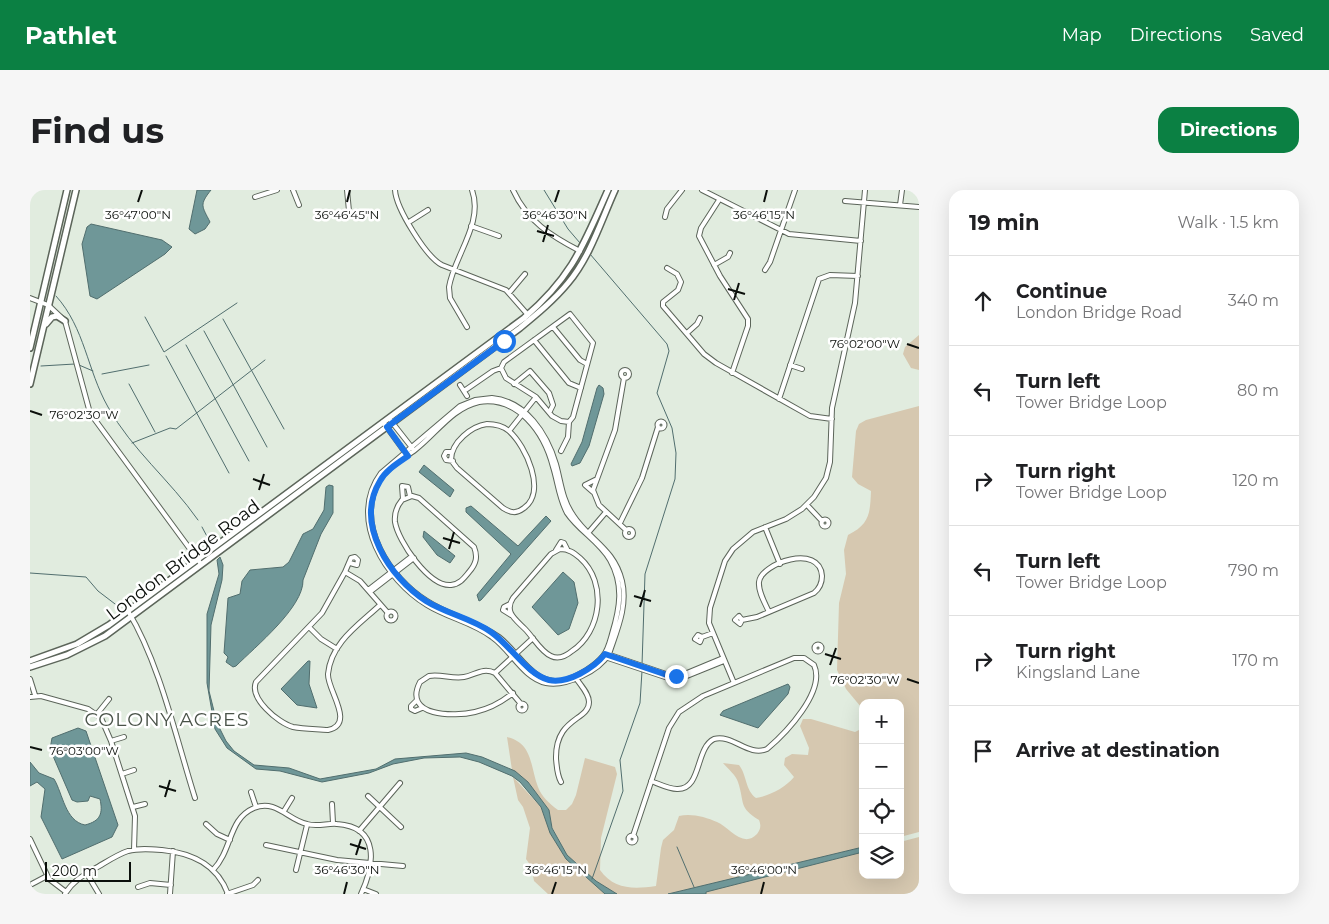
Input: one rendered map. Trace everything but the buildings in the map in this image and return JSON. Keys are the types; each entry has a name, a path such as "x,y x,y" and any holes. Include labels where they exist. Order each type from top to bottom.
{"main road":[{"path":"30,348 67,190"},
{"path":"30,384 76,190"},
{"name":"London Bridge Road","path":"530,316 560,283 581,252 608,190"},
{"name":"London Bridge Road","path":"30,661 82,642 129,614 385,425 559,293 576,271 615,190"},
{"path":"36,358 48,319 57,316 65,322"},
{"name":"London Bridge Road","path":"30,667 80,650 105,636 129,614"}],"street":[{"path":"255,196 277,190"},
{"path":"293,190 300,205"},
{"path":"346,190 350,211"},
{"path":"395,190 397,202 430,256 439,264 509,293 530,316"},
{"path":"467,327 449,294 454,270 476,208 472,190"},
{"path":"513,190 532,220 544,230 581,252"},
{"path":"664,217 667,209 682,190"},
{"path":"702,190 781,230 805,237 861,241"},
{"path":"765,270 770,262 795,190"},
{"path":"734,684 713,633 709,620 710,608 727,557 747,536 764,527 791,517 807,505 818,491 828,470 832,419 858,276 865,190"},
{"path":"900,205 902,190"},
{"path":"719,200 699,233 700,239 714,265 747,315 748,326 732,373"},
{"path":"845,201 919,207"},
{"path":"409,222 428,210"},
{"path":"471,226 499,236"},
{"path":"714,265 728,257 730,253"},
{"path":"667,268 680,279 679,288 663,303 704,354 732,373 812,417 832,419"},
{"path":"509,293 525,274"},
{"path":"779,399 819,279 830,275 858,276"},
{"path":"30,298 40,304 48,305 65,322 90,413 200,562"},
{"path":"464,391 493,371 501,368 504,362 570,314 593,343 570,422 568,437 561,451"},
{"path":"687,333 697,324 700,318"},
{"path":"553,327 580,360 587,364"},
{"path":"738,334 744,337"},
{"path":"534,340 569,383 581,388"},
{"path":"790,365 802,369"},
{"path":"526,366 551,398 553,405 550,412"},
{"path":"501,368 506,378 536,397 556,419 570,422"},
{"path":"514,384 530,371"},
{"path":"624,378 615,430 595,480 593,492 596,501 626,530"},
{"path":"460,385 467,396"},
{"path":"510,432 536,397"},
{"path":"497,398 511,402 523,412 536,423 549,444 569,509 588,534 612,557 623,586 621,615 606,656 576,678 559,684 543,682 529,674 515,654 483,630 425,604 380,557 370,524 370,498 381,473 413,450 454,410 470,401 497,398"},
{"path":"391,420 413,450"},
{"path":"452,452 446,452 444,456 446,460 452,461 503,508 510,512 520,512 532,500 534,489 528,461 510,432 494,424 478,425 472,428 452,452 452,461"},
{"path":"385,425 407,454"},
{"path":"620,523 642,478 658,427"},
{"path":"593,492 585,485 595,480"},
{"path":"403,499 402,486 408,487 410,496"},
{"path":"410,496 418,498 471,544 476,556 473,567 460,582 450,585 435,580 413,557 403,543 395,524 396,510 403,499 410,496"},
{"path":"807,505 822,521"},
{"path":"588,534 606,512"},
{"path":"764,527 780,564"},
{"path":"556,550 567,550 587,566 598,588 597,608 588,638 567,655 557,658 547,654 533,638 511,615 510,604 556,550"},
{"path":"369,591 413,557"},
{"path":"742,620 769,612 816,591 822,580 821,567 813,560 805,558 780,564 764,572 759,581 760,592 769,612"},
{"path":"350,563 327,606 310,628 255,685 256,696 279,720 296,727 328,730 339,724 341,718 339,706 331,690 328,678 330,664 337,649 349,633 380,605"},
{"path":"345,572 360,581 388,613"},
{"path":"129,614 139,628 155,671 195,798"},
{"path":"310,628 321,639 337,649"},
{"path":"702,637 713,633"},
{"path":"495,673 533,638"},
{"path":"809,660 815,651"},
{"path":"606,656 671,679 682,678 724,659"},
{"path":"633,836 669,728 679,712 695,700 794,658 809,660"},
{"path":"651,781 676,789 688,786 693,779 704,747 714,738 725,738 758,751 770,747 804,709 811,697 816,673 809,660"},
{"path":"422,708 417,700 418,685 429,676 453,678 482,671 495,673 521,704"},
{"path":"561,782 557,769 556,747 558,738 566,727 584,714 589,705 587,695 576,678"},
{"path":"30,680 32,696 88,709 98,714 111,741 133,807 135,816 134,850"},
{"path":"417,700 411,706 411,709 414,711 422,708 443,714 469,714 496,704 513,693"},
{"path":"98,714 109,699"},
{"path":"111,741 124,736"},
{"path":"122,774 134,770"},
{"path":"359,831 400,783"},
{"path":"251,792 256,807"},
{"path":"368,796 401,827"},
{"path":"284,811 292,798"},
{"path":"133,807 145,804"},
{"path":"332,804 333,824"},
{"path":"213,870 224,858 237,821 256,807 270,806 284,811 307,825 347,825 359,831 371,848 372,863 361,894"},
{"path":"206,824 217,834 230,840"},
{"path":"296,870 307,825"},
{"path":"30,839 31,845 47,876 66,893 76,881 87,874 121,854 134,850 174,851 195,857 213,870 228,894 253,885 258,880"},
{"path":"266,845 337,860 403,866"},
{"path":"170,894 174,851"},
{"path":"87,874 99,894"},
{"path":"30,885 47,876"},
{"path":"138,887 150,883 171,885"},
{"path":"363,889 376,894"}],"shaded area":[{"path":"919,335 919,370 911,368 903,354 905,347"},
{"path":"919,406 919,832 904,836 904,699 859,699 859,705 846,689 837,670 839,603 846,574 844,550 848,535 861,527 865,522 870,506 871,491 858,484 852,477 856,431 859,424 866,420"},
{"path":"803,719 811,719 855,732 859,730 859,848 668,894 617,894 596,881 567,855 552,827 549,810 528,782 512,770 507,737 522,744 529,756 539,790 546,800 558,810 566,810 572,804 585,758 615,767 617,774 601,838 600,870 606,877 618,885 640,888 656,886 663,840 674,830 679,816 693,815 717,822 741,838 752,838 757,834 760,827 759,820 745,808 737,779 723,763 739,765 752,795 756,798 776,791 794,777 784,765 785,758 792,754 808,755 809,748 800,726"},
{"path":"513,777 541,807 550,833 566,859 605,894 548,894 534,881 531,866 526,859 530,828 523,807 518,800"},
{"path":"919,837 919,894 706,894 705,892 859,853 859,879 904,879 904,841"}],"water":[{"path":"197,190 211,190 203,202 210,222 205,229 195,234 189,229"},
{"path":"91,224 162,240 172,247 165,254 97,299 90,296 82,244 87,227"},
{"path":"599,385 603,388 604,394 589,446 580,463 572,466 571,464 582,442"},
{"path":"424,465 454,490 450,497 419,472"},
{"path":"329,485 333,486 333,513 321,534 296,602 266,638 233,667 226,662 228,657 224,653 228,598 240,594 242,581 250,570 283,567 289,562 303,534 313,529 324,510 326,487"},
{"path":"471,506 518,546 546,516 551,521 479,601 477,595 511,554 466,512 466,508"},
{"path":"424,531 455,556 450,563 437,555 423,537"},
{"path":"220,557 223,565 222,580 211,625 209,691 217,723 226,741 234,751 254,765 289,768 320,779 376,769 395,759 466,753 482,757 515,771 528,782 549,810 552,828 567,855 596,881 617,894 605,894 566,859 550,833 541,807 520,782 512,776 479,762 460,757 424,758 393,764 369,773 322,782 280,771 256,769 227,748 215,729 207,683 207,614 219,574 217,560"},
{"path":"563,572 574,582 578,603 569,629 558,635 532,607"},
{"path":"310,661 309,684 317,708 297,705 281,689"},
{"path":"788,684 790,687 788,694 758,728 720,715 723,711"},
{"path":"78,728 86,731 118,825 112,837 62,859 41,817 45,789 37,782 30,786 30,762 39,773 54,779 65,806 73,818 85,825 98,819 101,812 100,799 90,796 88,801 77,802 72,800 50,749 52,738"},
{"path":"859,848 859,853 706,892 706,894 668,894"}],"waterway":[{"path":"544,190 568,229 580,243"},
{"path":"590,254 667,344 669,351 657,393 672,428 676,453 675,479 645,574 642,665"},
{"path":"56,296 66,308 80,335 101,393 118,423 198,520"},
{"path":"145,317 164,352 237,303"},
{"path":"223,319 284,429"},
{"path":"204,331 267,447"},
{"path":"186,345 249,461"},
{"path":"166,356 229,473"},
{"path":"132,443 170,428 176,429 265,360"},
{"path":"41,366 75,364"},
{"path":"79,365 93,371"},
{"path":"102,374 149,365"},
{"path":"129,384 155,432"},
{"path":"202,527 210,542"},
{"path":"30,573 86,577 98,591 119,607"},
{"path":"592,879 623,791 620,760 640,703 642,671"},
{"path":"677,847 694,887"}],"district":[{"name":"COLONY ACRES","path":"167,719"}],"route":[{"path":"504,341 387,427 408,456 384,474 374,494 373,526 379,548 395,572 414,592 446,612 482,626 501,639 529,669 542,678 558,681 573,677 605,654 667,675 676,676"}]}
